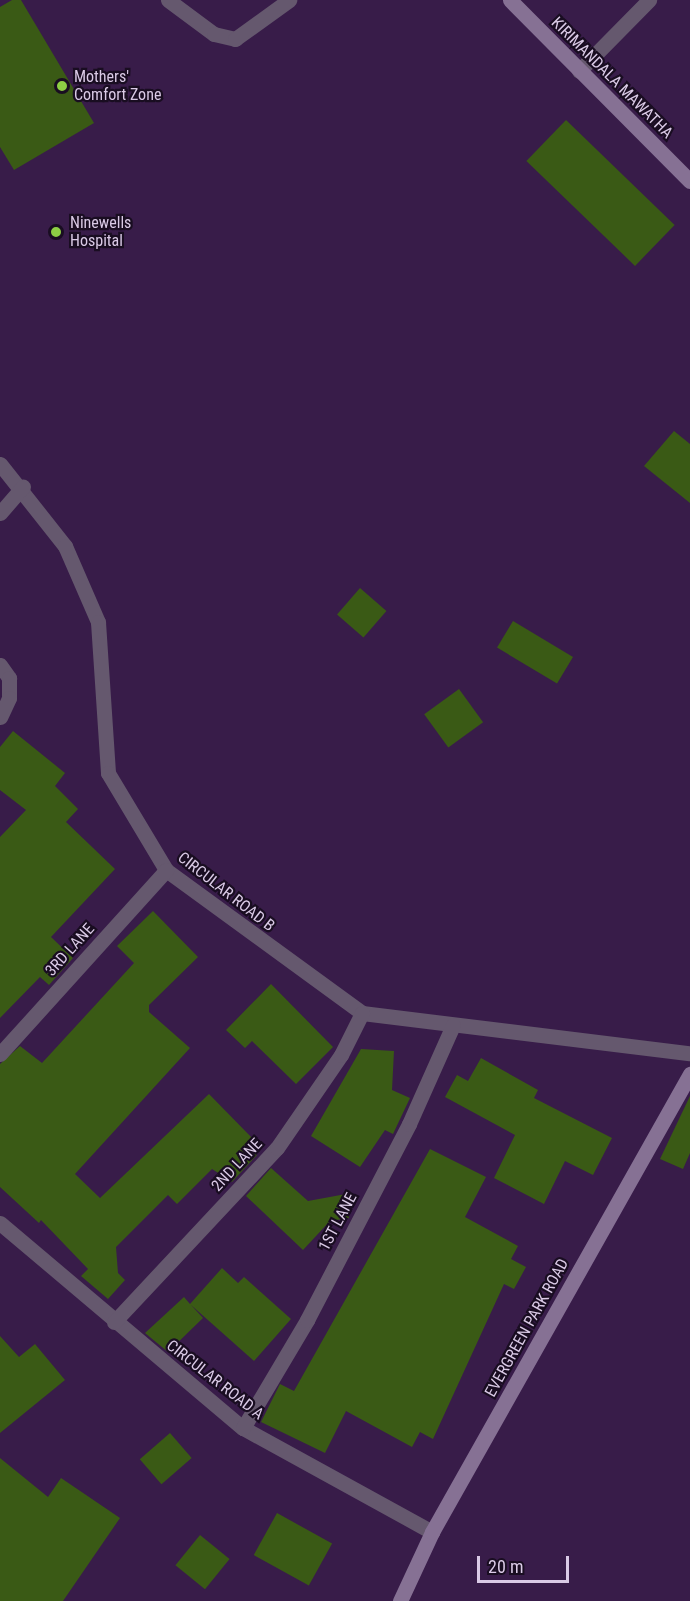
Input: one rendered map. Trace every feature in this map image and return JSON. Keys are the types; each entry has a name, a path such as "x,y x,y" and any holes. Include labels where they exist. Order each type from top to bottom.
{"street":[{"path":"168,0 214,34 235,39 289,0"},
{"name":"KIRIMANDALA MAWATHA","path":"510,0 690,181"},
{"path":"579,71 649,0"},
{"name":"CIRCULAR ROAD B","path":"0,464 23,487 65,546 98,622 108,773 166,870 362,1013 690,1053"},
{"path":"0,513 23,487"},
{"path":"0,665 9,678 9,698 0,717"},
{"name":"3RD LANE","path":"0,1054 166,870"},
{"name":"2ND LANE","path":"114,1322 277,1148 341,1055 362,1013"},
{"name":"1ST LANE","path":"243,1428 356,1227 453,1025"},
{"name":"EVERGREEN PARK ROAD","path":"400,1601 432,1532 690,1074"},
{"name":"CIRCULAR ROAD A","path":"0,1223 114,1322 243,1428 432,1532"}],"building":[{"path":"12,0 21,0 94,123 14,170 0,147 0,7"},
{"path":"566,120 675,225 635,266 526,161"},
{"path":"674,431 690,444 690,503 644,466"},
{"path":"360,588 386,611 363,637 337,614"},
{"path":"513,621 573,657 557,684 497,648"},
{"path":"459,689 483,722 448,747 424,714"},
{"path":"13,731 65,773 55,786 78,809 66,822 115,869 51,937 73,958 49,985 40,977 0,1018 0,837 26,810 0,790 0,747"},
{"path":"153,911 198,957 149,1005 149,1012 190,1048 75,1174 100,1198 209,1094 255,1141 248,1147 257,1155 232,1182 212,1169 177,1204 168,1195 116,1247 118,1273 125,1280 108,1299 81,1276 88,1269 41,1220 39,1223 0,1187 0,1064 20,1046 42,1063 134,963 117,946"},
{"path":"271,984 333,1047 296,1084 252,1041 245,1048 226,1030"},
{"path":"361,1049 394,1051 392,1090 410,1098 393,1134 385,1130 360,1167 311,1136"},
{"path":"481,1058 538,1090 534,1098 612,1138 593,1175 565,1161 544,1204 494,1178 515,1135 445,1097 457,1075 468,1081"},
{"path":"690,1096 690,1153 683,1169 660,1159"},
{"path":"430,1149 486,1177 465,1217 518,1246 511,1259 526,1267 514,1289 504,1284 433,1439 420,1432 412,1447 346,1411 325,1453 261,1422 280,1384 294,1391"},
{"path":"271,1168 308,1201 346,1194 349,1218 330,1221 303,1250 246,1196"},
{"path":"222,1268 238,1283 244,1277 291,1319 254,1361 191,1305 203,1318 168,1352 145,1333 184,1297 190,1304"},
{"path":"0,1336 19,1357 35,1344 65,1380 0,1433"},
{"path":"170,1433 192,1458 161,1484 140,1459"},
{"path":"0,1458 48,1497 61,1478 120,1518 63,1601 0,1601"},
{"path":"277,1513 332,1544 309,1586 254,1555"},
{"path":"200,1535 230,1559 205,1589 175,1565"}],"place":[{"name":"Mothers' Comfort Zone","path":"62,86"},
{"name":"Ninewells Hospital","path":"56,232"}]}
